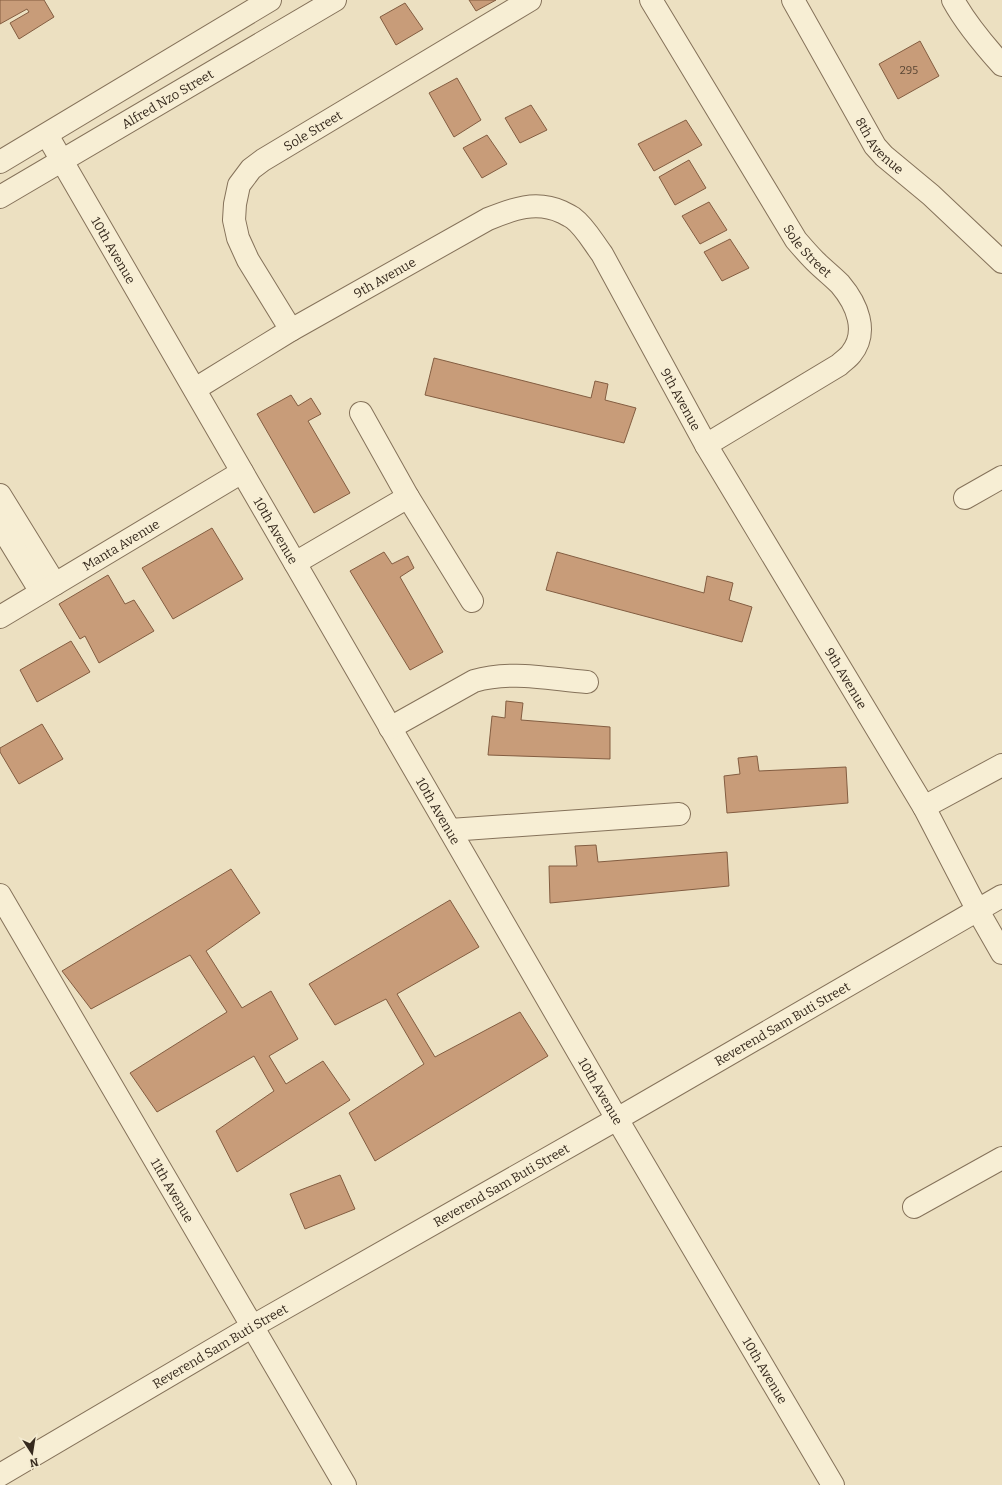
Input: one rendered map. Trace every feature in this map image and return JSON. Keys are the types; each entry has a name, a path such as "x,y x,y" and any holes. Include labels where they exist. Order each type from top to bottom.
{"street":[{"path":"0,162 270,0"},
{"name":"Alfred Nzo Street","path":"0,197 335,0"},
{"name":"Sole Street","path":"291,330 248,260 238,238 234,220 235,204 239,185 251,169 263,160 530,0"},
{"name":"Sole Street","path":"651,0 796,240 815,261 840,284 850,297 857,310 860,323 860,335 857,345 850,355 839,364 706,445"},
{"name":"8th Avenue","path":"793,0 875,146 884,156 931,196 1002,262"},
{"path":"953,0 982,42 1002,65"},
{"name":"10th Avenue","path":"47,135 617,1119 833,1485"},
{"name":"9th Avenue","path":"195,389 291,330 488,219 509,211 535,205 554,209 573,217 588,234 602,254 706,445 924,807 978,911 1002,953"},
{"path":"361,413 408,497 472,601"},
{"name":"Manta Avenue","path":"0,617 242,472"},
{"path":"965,498 1002,477"},
{"path":"0,495 48,588"},
{"path":"295,563 408,497"},
{"path":"0,525 48,588"},
{"path":"390,728 474,681 488,677 515,676 587,682"},
{"path":"924,807 1002,764"},
{"path":"450,830 679,814"},
{"name":"11th Avenue","path":"0,895 345,1485"},
{"name":"Reverend Sam Buti Street","path":"0,1475 253,1326 617,1119 1002,896"},
{"path":"914,1207 1002,1158"}],"building":[{"path":"0,0 44,0 54,17 19,39 10,23 29,12 27,9 0,24"},
{"path":"469,0 496,0 476,11"},
{"path":"405,3 423,29 396,45 380,17"},
{"path":"920,41 939,76 898,99 879,64"},
{"path":"457,78 481,120 454,137 429,93"},
{"path":"531,105 547,130 520,143 505,118"},
{"path":"686,120 702,145 654,171 638,144"},
{"path":"487,135 507,164 482,178 463,148"},
{"path":"689,160 706,188 675,205 659,177"},
{"path":"709,202 727,230 700,244 682,216"},
{"path":"730,239 749,268 722,281 704,252"},
{"path":"434,358 591,398 595,381 608,384 605,400 636,408 624,443 425,395"},
{"path":"291,395 298,406 311,398 321,414 308,421 350,493 314,513 257,414"},
{"path":"212,528 243,579 173,619 142,568"},
{"path":"384,552 392,564 408,556 414,568 400,577 443,652 410,670 350,571"},
{"path":"557,552 704,593 707,576 733,583 729,600 752,607 742,642 546,590"},
{"path":"108,575 125,604 134,600 154,631 99,663 85,636 80,639 59,604"},
{"path":"71,641 90,672 37,702 20,670"},
{"path":"506,701 523,703 521,720 610,727 610,759 488,755 492,716 505,718"},
{"path":"42,724 63,759 19,784 0,752 0,748"},
{"path":"757,756 759,771 846,767 848,803 727,813 724,776 740,774 738,758"},
{"path":"596,845 598,862 727,852 729,886 550,903 549,866 577,866 575,846"},
{"path":"231,869 260,913 206,951 242,1008 271,991 298,1039 269,1056 286,1084 323,1061 350,1100 237,1172 216,1131 274,1091 254,1056 157,1112 130,1073 227,1012 190,955 91,1009 62,971"},
{"path":"450,900 479,947 397,994 435,1057 520,1012 548,1056 375,1161 349,1113 424,1064 386,999 335,1025 309,984"},
{"path":"340,1175 355,1209 305,1229 290,1194"}]}
